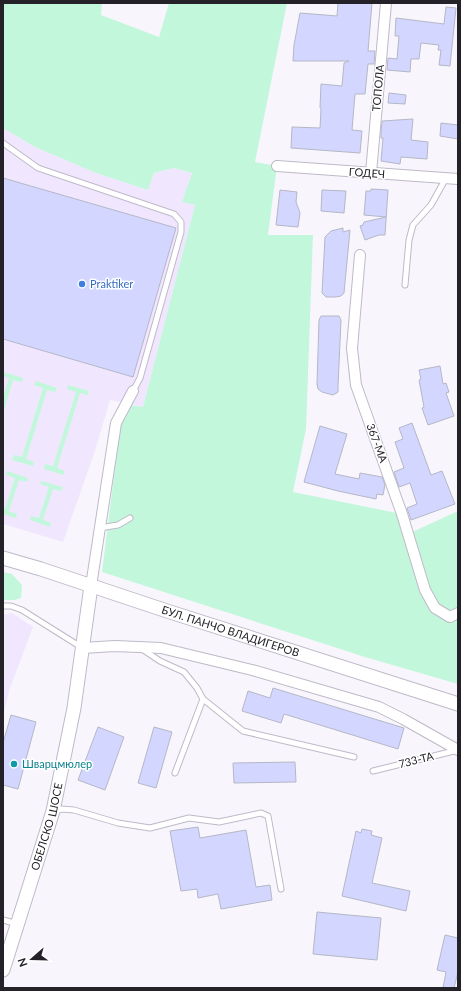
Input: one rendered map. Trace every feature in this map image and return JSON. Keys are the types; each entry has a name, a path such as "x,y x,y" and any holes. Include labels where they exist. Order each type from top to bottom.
{"street":[{"name":"ТОПОЛА","path":"371,173 386,3"},
{"name":"ГОДЕЧ","path":"277,166 458,178"},
{"name":"367-МА","path":"360,255 352,348 356,385 402,514 425,590 435,608 454,615"},
{"path":"91,586 116,423 133,391"},
{"name":"БУЛ. ПАНЧО ВЛАДИГЕРОВ","path":"3,558 458,704"},
{"name":"ОБЕЛСКО ШОСЕ","path":"3,970 53,811 74,708 91,586"},
{"path":"82,648 115,646 161,648 236,666 379,707 458,750"}],"lane":[{"path":"3,143 38,168 174,214 181,222 181,232 140,378 133,391"},
{"path":"405,285 408,240 413,225 431,205 446,178"},
{"path":"100,528 118,525 130,518"},
{"path":"3,606 11,606 22,610 82,648"},
{"path":"139,647 160,661 184,672 204,699 243,731 354,757"},
{"path":"175,773 204,699"},
{"name":"733-ТА","path":"373,771 458,750"},
{"path":"53,811 62,809 74,810 118,823 150,828 189,818 219,822 261,813 265,814 268,816 281,889"},
{"path":"3,920 18,924"}],"shaded area":[{"path":"3,128 35,147 96,173 148,190 154,173 174,168 192,173 182,202 195,205 143,407 110,400 95,451 63,542 3,524"},
{"path":"12,613 33,627 10,688 3,715 3,615"}],"green space":[{"path":"3,3 102,3 101,15 159,37 169,3 287,3 255,162 277,166 268,235 313,235 306,429 293,492 402,514 408,534 458,511 458,684 365,657 102,572 123,404 143,407 195,205 182,202 192,173 174,168 154,173 148,190 96,173 35,147 3,128"},
{"path":"3,372 23,378 22,382 13,380 3,413 3,398 9,378 3,376"},
{"path":"36,381 57,388 55,392 47,390 26,459 34,462 33,466 12,460 14,455 22,457 43,388 34,385"},
{"path":"68,385 89,391 88,395 80,393 57,468 65,471 64,475 44,469 45,464 53,466 76,392 67,389"},
{"path":"7,471 28,478 27,482 19,480 9,511 17,514 16,518 3,514 3,509 5,509 15,478 6,475"},
{"path":"41,481 63,487 61,491 53,489 43,520 51,523 50,527 30,520 31,516 39,518 49,487 40,484"},
{"path":"3,572 12,574 22,585 21,598 15,600 3,600"}],"building":[{"path":"338,3 372,3 368,51 375,51 374,64 368,64 365,94 355,94 352,130 362,131 360,153 291,148 292,127 320,128 321,84 342,86 344,63 349,61 293,61 294,45 300,13 337,16"},
{"path":"446,7 456,8 450,66 439,65 441,50 438,50 439,45 421,43 419,59 411,59 410,72 387,70 388,58 397,59 399,36 395,36 396,18 444,24"},
{"path":"389,93 406,95 405,104 388,103"},
{"path":"413,119 411,140 428,142 427,159 401,157 400,164 381,161 383,138 381,138 382,121"},
{"path":"441,123 458,125 458,139 440,136"},
{"name":"Praktiker","path":"3,178 176,228 133,377 3,339"},
{"path":"371,189 388,190 385,235 379,235 365,240 360,226 363,225 364,222 386,217 364,215 366,191 371,191"},
{"path":"280,190 297,192 296,202 300,213 298,227 276,225"},
{"path":"322,190 346,191 344,213 321,211"},
{"path":"343,228 343,232 350,230 344,293 341,296 326,297 322,293 325,237 331,231"},
{"path":"321,316 339,316 341,320 338,392 333,395 322,392 318,389 317,384 319,320"},
{"path":"440,366 443,384 446,383 449,392 446,393 454,416 428,425 422,408 424,407 419,380 421,379 419,370"},
{"path":"412,423 431,475 442,471 455,504 411,520 407,508 417,504 410,483 399,487 394,472 404,468 395,442 403,439 399,428"},
{"path":"320,426 347,434 335,474 359,479 360,473 382,477 385,485 383,495 377,494 376,499 304,482"},
{"path":"273,688 404,728 398,749 284,714 281,723 242,711 248,691 270,698"},
{"name":"Шварцмюлер","path":"11,715 36,722 18,789 3,785 3,743"},
{"path":"98,727 124,737 105,790 78,780"},
{"path":"154,727 172,732 156,788 138,783"},
{"path":"295,762 296,782 234,783 233,763"},
{"path":"198,827 200,838 246,830 256,887 270,885 272,900 221,909 218,894 198,898 197,889 181,891 170,831"},
{"path":"362,829 372,831 371,835 382,838 372,883 410,891 406,911 342,896 356,831 361,833"},
{"path":"317,912 381,918 377,960 313,954"},
{"path":"445,935 458,938 458,972 454,988 443,988 446,972 437,970"}],"place":[{"name":"Praktiker","path":"82,284"},
{"name":"Шварцмюлер","path":"14,764"}]}
